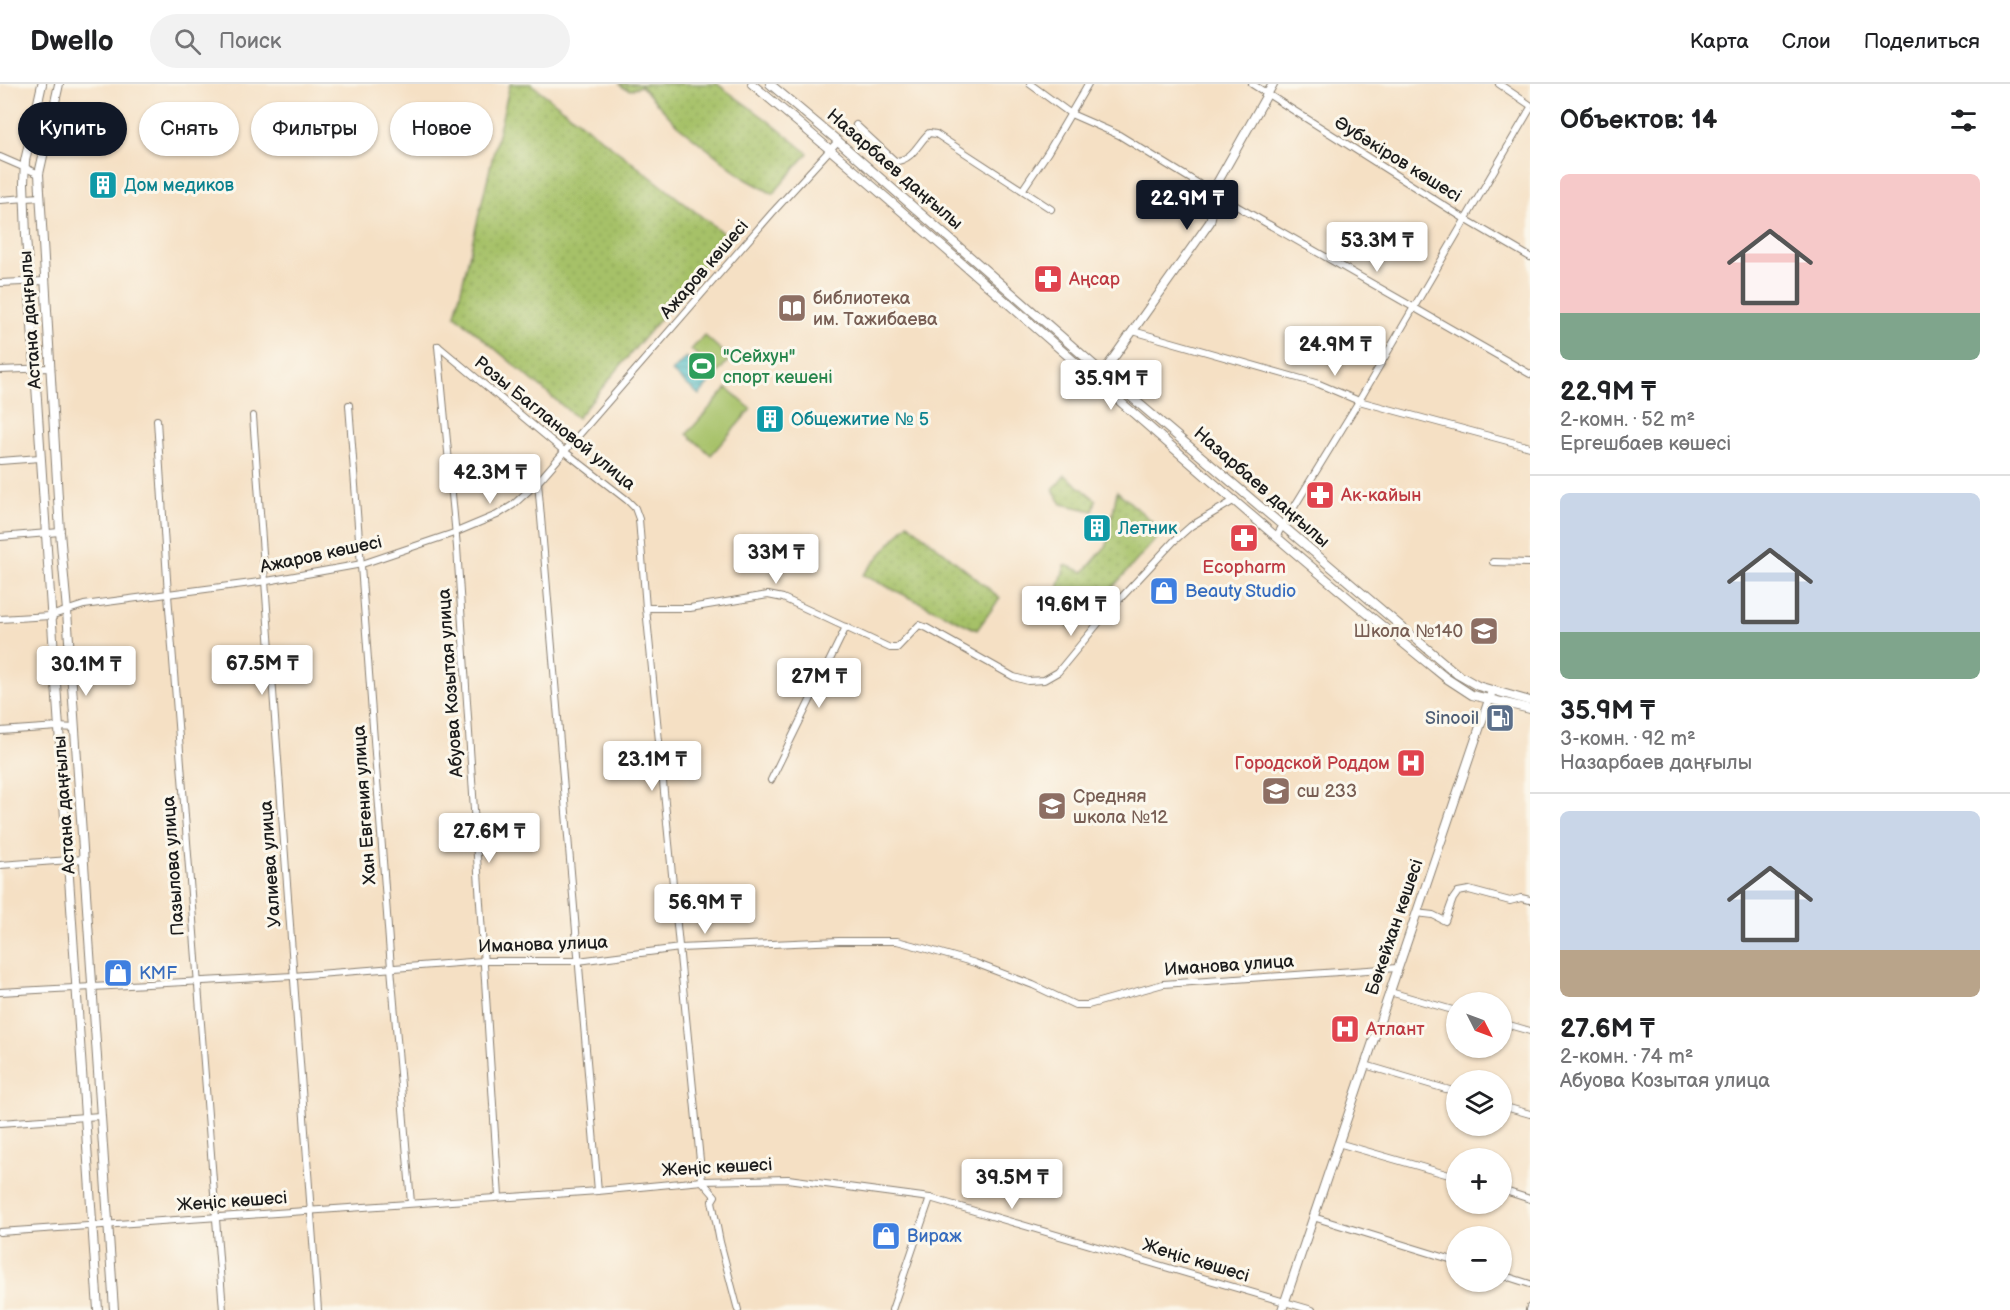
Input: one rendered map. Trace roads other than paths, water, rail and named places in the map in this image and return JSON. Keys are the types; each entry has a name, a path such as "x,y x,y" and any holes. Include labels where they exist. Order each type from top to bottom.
{"street":[{"name":"Астана даңғылы","path":"42,84 25,168 24,198 50,616 98,1310"},
{"name":"Астана даңғылы","path":"59,84 39,174 40,197 60,532 114,1310"},
{"name":"Назарбаев даңғылы","path":"752,84 1234,500 1446,678 1472,695 1491,695 1530,701"},
{"name":"Назарбаев даңғылы","path":"770,84 1104,374 1457,674 1491,695"},
{"path":"1030,84 1071,114 1119,135 1212,192 1530,374"},
{"path":"1023,189 1088,84"},
{"name":"Әубәкіров көшесі","path":"1252,84 1465,219 1530,257"},
{"path":"1097,381 1209,222 1213,208 1212,192 1273,84"},
{"path":"1277,535 1359,401 1530,107 1499,84"},
{"path":"856,125 896,161 902,161 908,157 929,133 936,134 1051,209"},
{"name":"Ажаров көшесі","path":"0,619 50,616 84,605 267,581 362,564 454,533 497,515 513,505 538,482 772,213 838,141"},
{"path":"0,158 39,174"},
{"path":"0,200 40,197"},
{"path":"0,283 45,281"},
{"path":"1133,331 1313,382 1359,401 1530,447"},
{"name":"Розы Баглановой улица","path":"438,346 635,508 639,519 702,1181 715,1196 712,1201 720,1242 738,1310"},
{"name":"Абуова Козытая улица","path":"438,346 457,548 499,1197"},
{"path":"0,370 50,368"},
{"name":"Хан Евгения улица","path":"349,405 411,1203"},
{"name":"Уалиева улица","path":"253,416 267,581 318,1310"},
{"name":"Пазылова улица","path":"157,420 168,595 223,1310"},
{"path":"0,460 40,458"},
{"path":"538,482 598,1191"},
{"path":"646,608 690,608 768,595 783,598 890,648 897,648 920,626 1014,677 1028,681 1044,680 1058,672 1106,615 1174,541 1191,526 1234,500"},
{"path":"0,537 60,532"},
{"path":"1493,562 1530,563"},
{"path":"771,780 846,627"},
{"path":"1491,695 1530,709"},
{"name":"Бөкейхан көшесі","path":"1283,1306 1491,695"},
{"path":"0,731 75,728"},
{"path":"0,865 84,859"},
{"path":"1416,913 1433,915 1444,921 1452,899 1458,892 1469,890 1510,902 1521,898 1530,900"},
{"name":"Иманова улица","path":"0,992 293,976 483,961 578,961 680,948 839,940 897,941 975,963 1033,985 1075,1005 1088,1005 1163,984 1397,968"},
{"path":"1390,992 1446,1008"},
{"path":"1512,1026 1530,1031"},
{"path":"1365,1065 1446,1089"},
{"path":"1512,1109 1530,1114"},
{"path":"0,1123 100,1116"},
{"path":"1338,1143 1446,1174"},
{"name":"Жеңіс көшесі","path":"92,1226 598,1191 702,1181 788,1179 930,1198 1283,1306 1312,1310"},
{"path":"1512,1193 1530,1199"},
{"path":"892,1310 930,1198"},
{"path":"1313,1217 1446,1258"},
{"path":"0,1232 92,1226"},
{"path":"1512,1278 1530,1284"}],"water":[{"path":"686,357 712,380 699,395 672,372"}],"place":[{"name":"Дом медиков","path":"103,185"},
{"name":"Аңсар","path":"1048,279"},
{"name":"библиотека им. Тажибаева","path":"792,308"},
{"name":"\"Сейхун\" спорт кешені","path":"702,366"},
{"name":"Общежитие № 5","path":"770,419"},
{"name":"Ак-кайын","path":"1320,495"},
{"name":"Летник","path":"1097,528"},
{"name":"Ecopharm","path":"1244,538"},
{"name":"Beauty Studio","path":"1164,591"},
{"name":"Школа №140","path":"1484,631"},
{"name":"Sinooil","path":"1500,718"},
{"name":"Городской Роддом","path":"1411,763"},
{"name":"сш 233","path":"1276,791"},
{"name":"Средняя школа №12","path":"1052,806"},
{"name":"KMF","path":"118,973"},
{"name":"Атлант","path":"1345,1029"},
{"name":"Вираж","path":"886,1236"}]}
